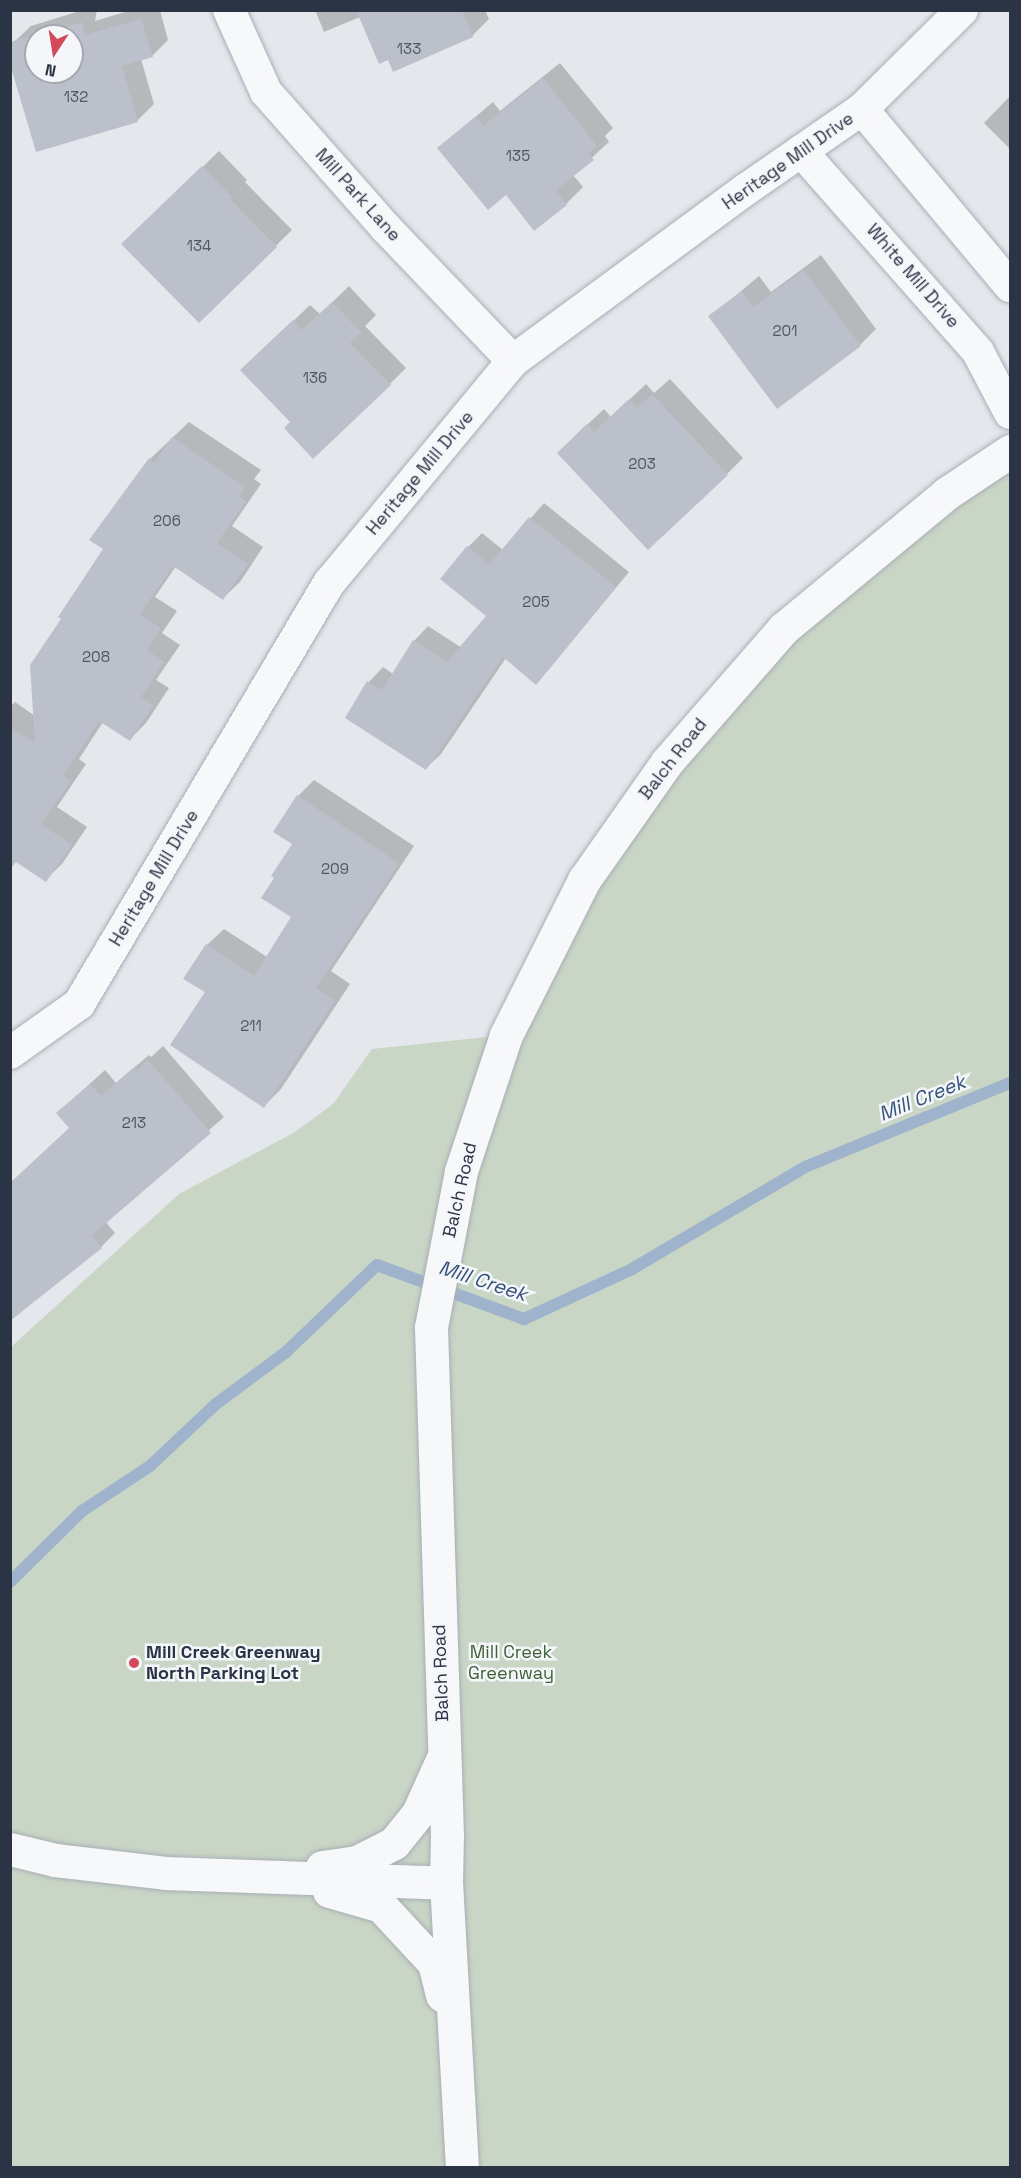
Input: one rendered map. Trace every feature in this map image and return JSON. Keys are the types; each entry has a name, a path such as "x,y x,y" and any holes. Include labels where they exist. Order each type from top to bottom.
{"street":[{"name":"Mill Park Lane","path":"229,10 266,92 386,228 513,362"},
{"name":"Heritage Mill Drive","path":"10,1053 79,1004 330,582 513,362 862,109 962,10"},
{"path":"862,109 1011,286"},
{"name":"White Mill Drive","path":"801,151 978,352 1011,413"},
{"name":"Balch Road","path":"462,2168 446,1883 431,1327 461,1171 506,1035 568,911 584,880 667,762 784,628 947,492 1011,450"},
{"path":"270,1875 357,1862 394,1843 418,1813 444,1755"},
{"path":"10,1849 55,1860 165,1873 446,1883"},
{"path":"270,1875 381,1906 434,1963 454,2038"}],"green space":[{"name":"Mill Creek Greenway","path":"1010,449 1010,2167 11,2168 11,1347 179,1194 295,1132 333,1104 372,1049 506,1035 584,880 784,628"}],"building":[{"path":"356,10 462,10 473,37 393,72 388,60 379,64"},
{"path":"141,19 153,57 122,66 138,122 36,152 10,64 10,42 24,38 24,84 84,84 84,31 85,35"},
{"path":"543,78 597,146 588,153 594,160 556,190 567,205 534,231 506,195 488,210 437,148 475,117 483,126"},
{"path":"202,166 232,197 230,199 277,247 199,323 121,244"},
{"path":"804,270 861,346 777,409 708,316 742,291 753,307"},
{"path":"332,302 361,332 350,343 391,385 313,459 284,428 290,422 240,370 293,320 302,330"},
{"path":"652,394 728,475 648,550 557,453 587,424 594,432 629,399 637,408"},
{"path":"172,437 245,487 239,496 246,501 217,543 248,564 223,600 173,566 140,614 161,628 147,650 164,662 141,697 154,705 130,741 99,721 63,776 71,781 41,824 72,845 46,882 16,862 10,869 10,727 35,743 30,665 61,619 58,617 103,549 89,540 149,458 154,463"},
{"path":"529,517 616,587 536,685 503,657 426,770 345,718 367,681 382,690 413,640 447,662 486,616 440,579 467,546 489,565"},
{"path":"297,795 399,863 316,988 335,1001 264,1108 170,1045 205,992 183,979 206,944 254,976 291,917 261,898 274,878 271,876 292,844 273,832"},
{"path":"148,1060 211,1133 91,1236 102,1248 10,1321 10,1183 69,1128 56,1113 90,1084 101,1096 133,1068 136,1071"}],"waterway":[{"name":"Mill Creek","path":"10,1582 82,1511 150,1466 216,1404 286,1352 377,1265 524,1319 632,1269 805,1167 1010,1083"}],"place":[{"name":"Mill Creek Greenway North Parking Lot","path":"134,1663"}]}
